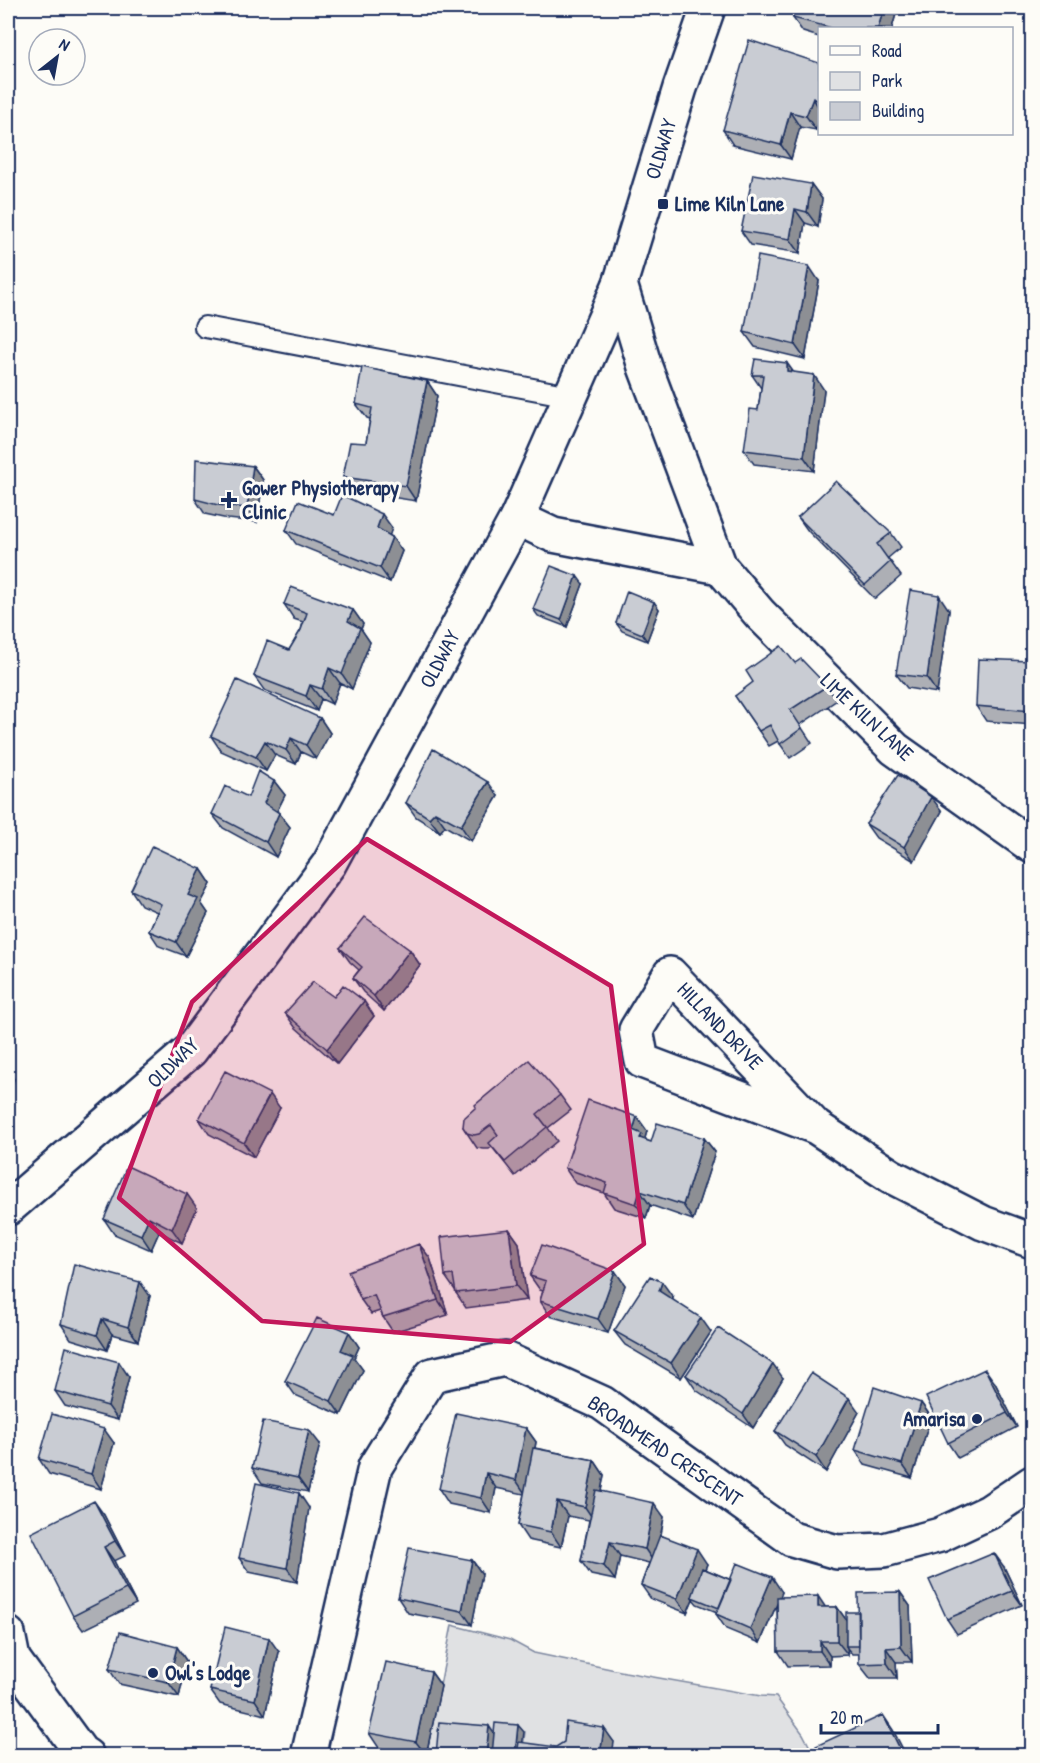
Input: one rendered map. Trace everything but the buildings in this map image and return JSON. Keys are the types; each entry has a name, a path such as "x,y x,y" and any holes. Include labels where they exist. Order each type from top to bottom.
{"street":[{"name":"OLDWAY","path":"8,1208 191,1050 322,873 517,518 620,284 680,88 708,8"},
{"name":"LIME KILN LANE","path":"620,284 645,367 720,567 760,614 895,748 1032,846"},
{"path":"517,518 553,535 720,567"},
{"name":"HILLAND DRIVE","path":"816,1127 670,974 636,1030 642,1062 816,1127 891,1176 983,1223 1032,1241"},
{"name":"BROADMEAD CRESCENT","path":"308,1755 375,1467 432,1375 505,1359 602,1403 792,1539 837,1552 884,1550 940,1535 989,1512 1032,1483"},
{"path":"9,1653 81,1752 87,1755"}],"lane":[{"path":"205,327 570,396"}],"highlighted area":[{"path":"367,839 611,986 644,1244 510,1342 262,1321 119,1198 192,1002"}],"green space":[{"path":"452,1625 510,1640 534,1653 625,1672 776,1697 803,1734 814,1755 612,1755 614,1742 574,1755 522,1755 525,1732 501,1730 447,1755 426,1756"}],"place":[{"name":"Lime Kiln Lane","path":"663,204"},
{"name":"Gower Physiotherapy Clinic","path":"229,500"},
{"name":"Amarisa","path":"977,1419"},
{"name":"Owl's Lodge","path":"153,1673"}]}
